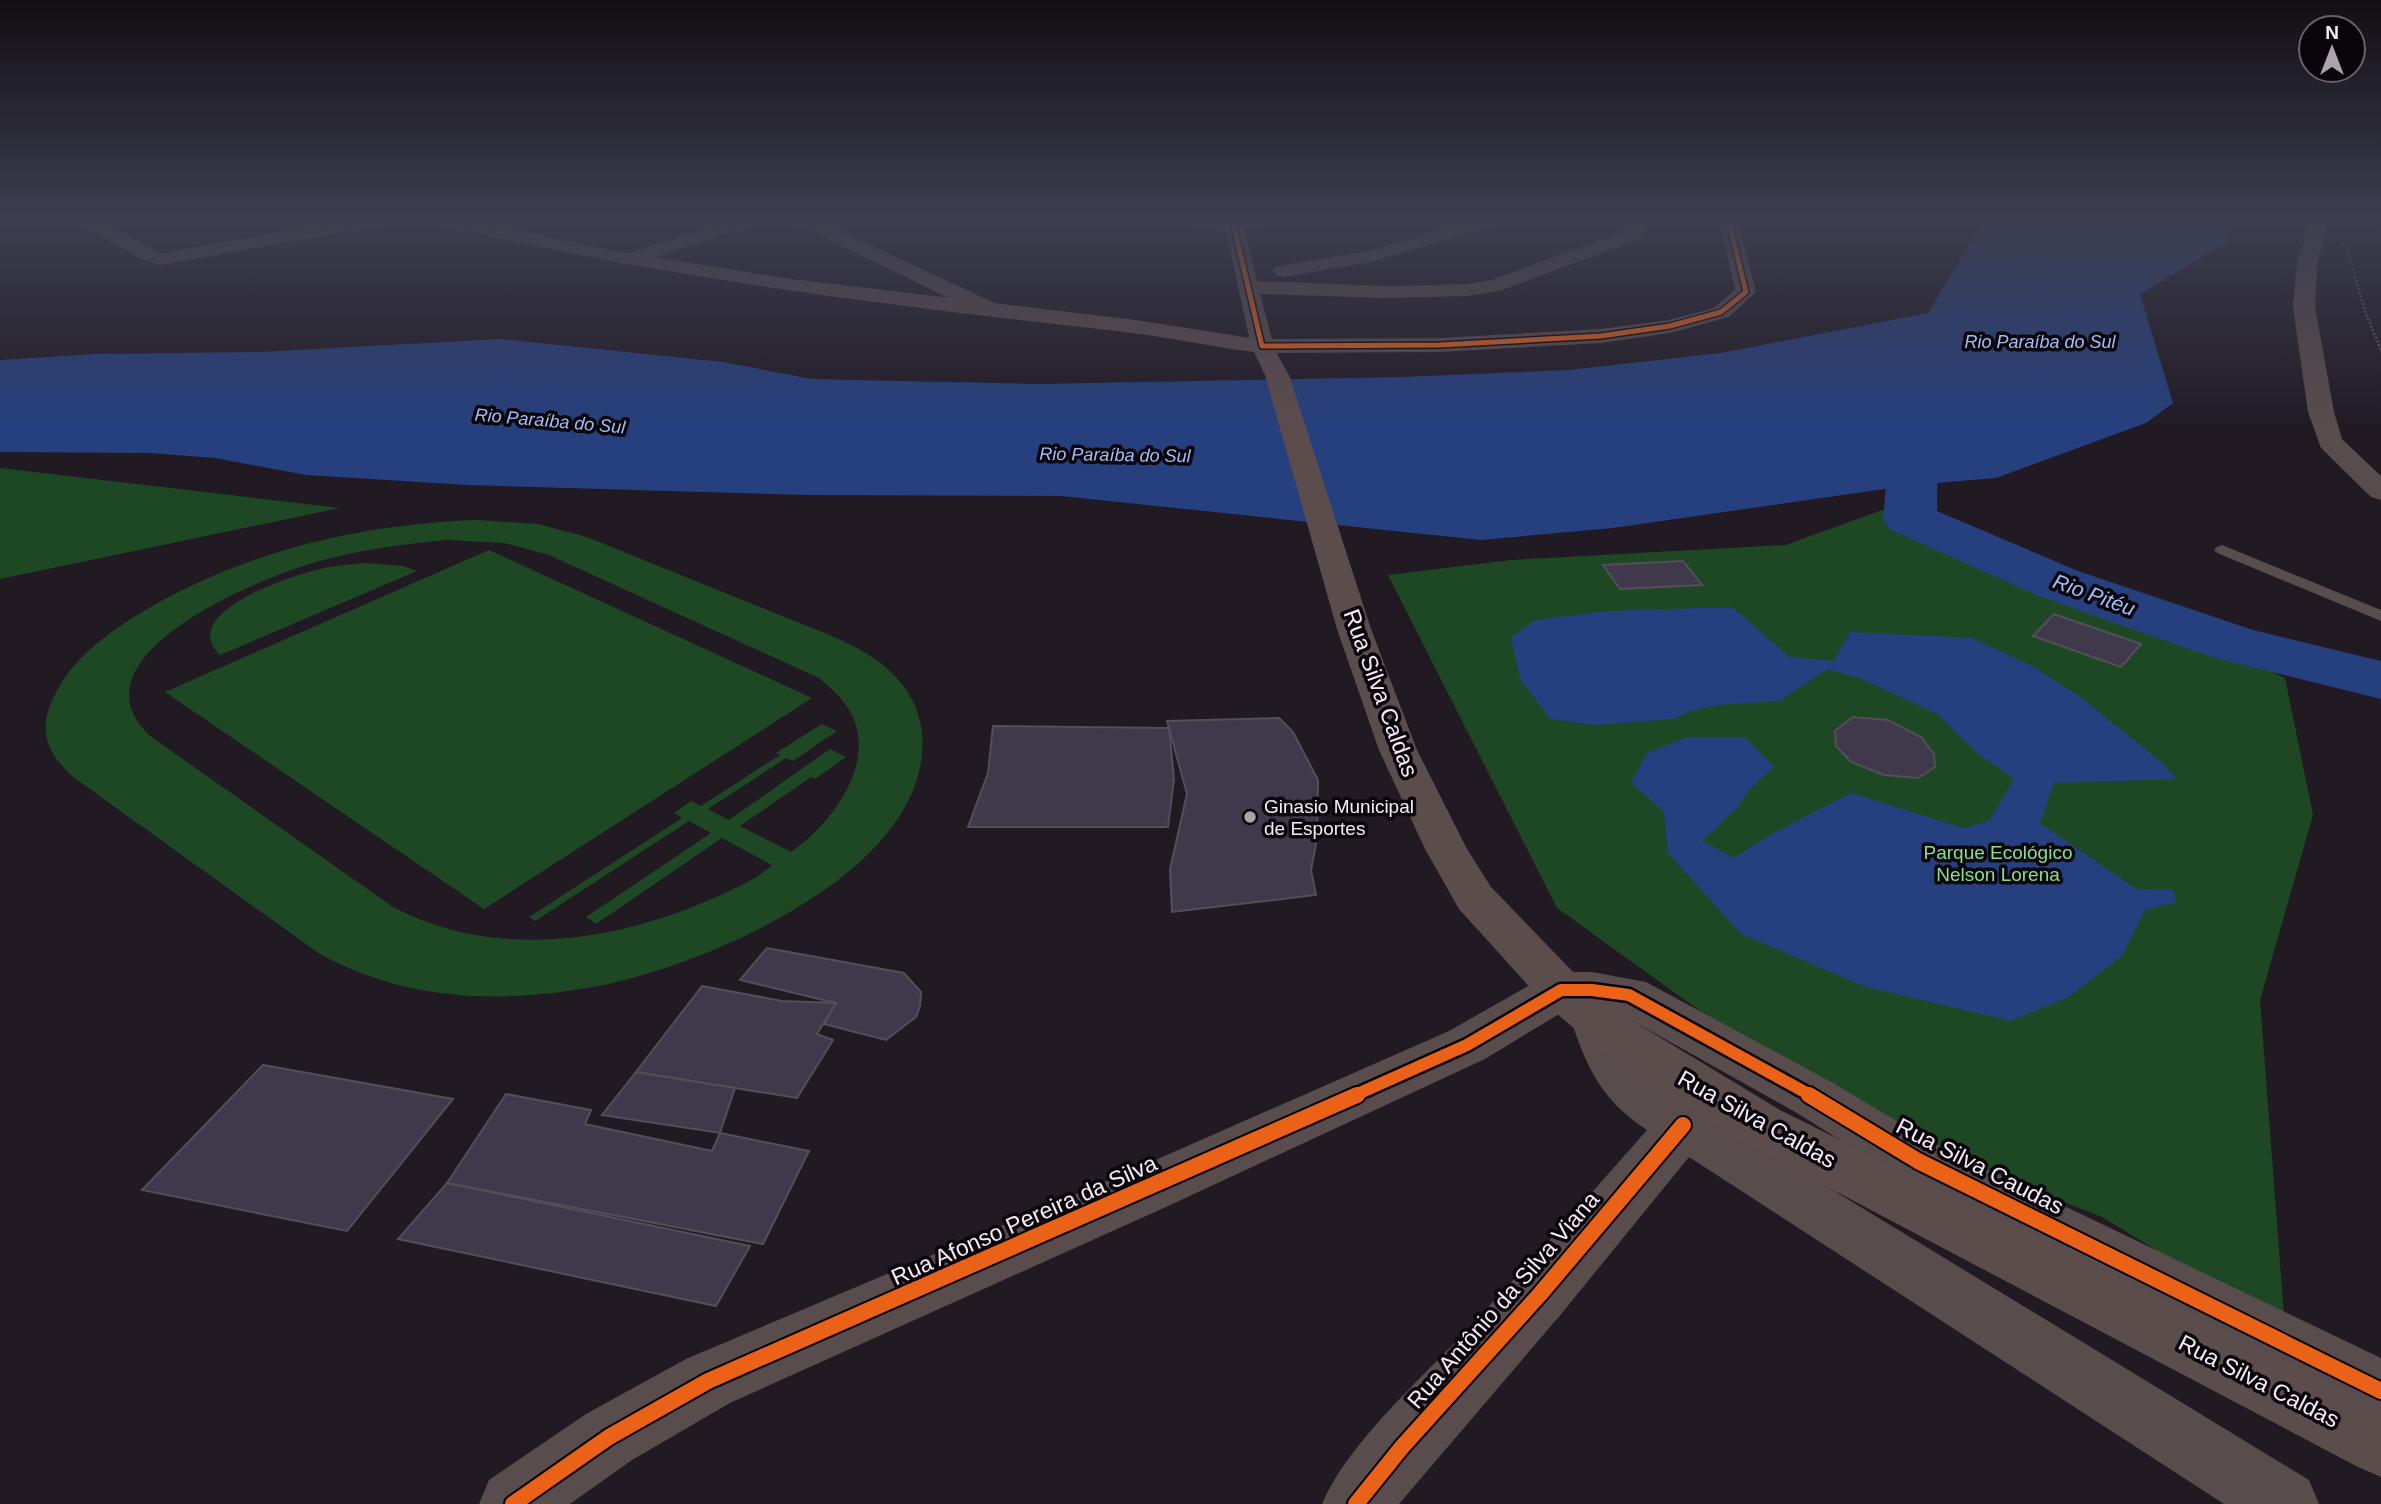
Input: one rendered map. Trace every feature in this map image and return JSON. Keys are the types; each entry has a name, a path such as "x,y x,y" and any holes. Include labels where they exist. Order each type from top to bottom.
{"main road":[{"path":"829,288 993,311 1180,332 1262,346"},
{"name":"Rua Silva Caldas","path":"1262,346 1277,375 1362,652 1398,750 1446,849 1483,910 1577,1004 1670,1070 1761,1126 2381,1444"}],"street":[{"path":"945,288 993,311"},
{"path":"1249,288 1262,346 1528,341 1646,332 1698,321 1729,310 1743,300 1745,288"},
{"path":"1369,288 1444,292 1476,288"},
{"path":"2305,288 2304,307 2321,412 2330,442 2381,491"},
{"name":"Rua Silva Caudas","path":"1577,1004 1592,990 1629,995 1815,1098 1918,1161 2381,1391"},
{"path":"1577,1004 1608,1060 1629,1088 1644,1101 2285,1504"},
{"name":"Rua Afonso Pereira da Silva","path":"513,1504 609,1437 708,1381 1146,1190 1467,1045 1577,1004"},
{"name":"Rua Antônio da Silva Viana","path":"1356,1504 1402,1447 1541,1293 1683,1125"}],"lane":[{"path":"2222,550 2381,616"}],"path":[{"path":"2358,288 2381,350"}],"green space":[{"path":"0,468 340,508 0,579"},
{"name":"Parque Ecológico Nelson Lorena","path":"1882,510 1997,557 2097,591 2285,678 2313,815 2260,1000 2285,1329 2102,1217 1921,1145 1792,1077 1557,908 1388,575 1511,560 1786,545"},
{"path":"477,520 538,524 587,537 834,637 879,662 903,685 912,699 919,715 922,733 916,782 892,827 853,868 805,903 751,933 696,957 643,975 562,992 456,995 387,982 320,954 73,777 55,757 46,736 47,714 65,677 93,647 139,614 218,574 302,545 345,535","holes":["447,540 504,543 549,555 819,678 837,694 855,721 859,747 856,765 842,799 818,829 791,852 740,826 811,777 815,779 846,757 830,749 729,820 708,809 786,758 793,761 837,731 822,724 776,753 780,755 701,806 691,801 674,813 682,818 529,917 535,921 689,821 711,833 586,917 596,924 722,838 772,865 750,881 669,915 590,935 510,939 470,934 431,923 393,907 150,736 131,706 132,678 151,650 180,625 216,603 254,585 316,562 381,548"]},
{"path":"489,550 812,698 484,909 165,692"},
{"path":"365,563 403,566 417,571 220,655 211,640 213,625 224,611 241,599 283,580 316,570"}],"water":[{"name":"Rio Paraíba do Sul","path":"1943,288 2150,288 2140,294 2173,403 2146,423 1996,478 1912,485 1613,528 1481,540 1061,496 809,495 467,485 306,475 215,458 149,453 0,452 0,360 96,354 260,352 500,339 723,362 812,379 1038,384 1401,377 1568,370 1721,353 1928,313"},
{"path":"1732,607 1790,657 1834,661 1850,632 1972,638 2032,666 2079,696 2158,759 2177,779 2054,783 2040,823 2136,889 2173,890 2177,902 2145,910 2122,956 2069,997 2011,1021 1866,987 1741,934 1668,853 1664,812 1631,783 1647,753 1687,737 1745,737 1774,767 1702,841 1734,858 1766,837 1851,793 1963,828 1989,821 2014,779 1977,753 1937,714 1862,679 1828,669 1780,701 1717,705 1687,712 1675,719 1596,725 1550,719 1520,679 1511,638 1535,620 1607,611"}],"building":[{"path":"1683,561 1702,585 1620,589 1603,565"},
{"path":"2054,614 2141,644 2121,667 2033,636"},
{"path":"1853,717 1888,720 1921,737 1934,754 1935,767 1918,778 1884,775 1851,762 1836,746 1835,731"},
{"name":"Ginasio Municipal de Esportes","path":"1279,718 1293,732 1318,780 1317,839 1311,870 1316,895 1172,912 1170,869 1187,794 1167,721"},
{"path":"993,726 1169,728 1174,779 1168,827 968,827 988,773"},
{"path":"767,948 904,973 921,992 916,1017 886,1040 824,1024 836,1003 740,980"},
{"path":"702,986 782,1001 836,1003 817,1034 833,1040 797,1098 636,1072"},
{"path":"263,1065 453,1099 347,1231 142,1190"},
{"path":"636,1072 735,1088 720,1133 602,1115"},
{"path":"506,1094 591,1110 585,1124 712,1151 720,1133 809,1151 763,1244 447,1183"},
{"path":"447,1183 750,1246 716,1306 398,1239"}],"waterway":[{"name":"Rio Pitéu","path":"1915,418 1910,519 2057,583 2233,644 2381,680"}],"cycle path":[{"path":"1248,288 1262,346 1440,345 1601,336 1670,326 1721,312 1746,292 1745,288"},
{"path":"513,1504 609,1437 708,1381 1146,1190 1467,1045 1561,990 1592,990 1629,995 1815,1098 1918,1161 2381,1391"},
{"path":"1356,1504 1402,1447 1541,1293 1683,1125"}],"place":[{"name":"Ginasio Municipal de Esportes","path":"1250,817"}]}
